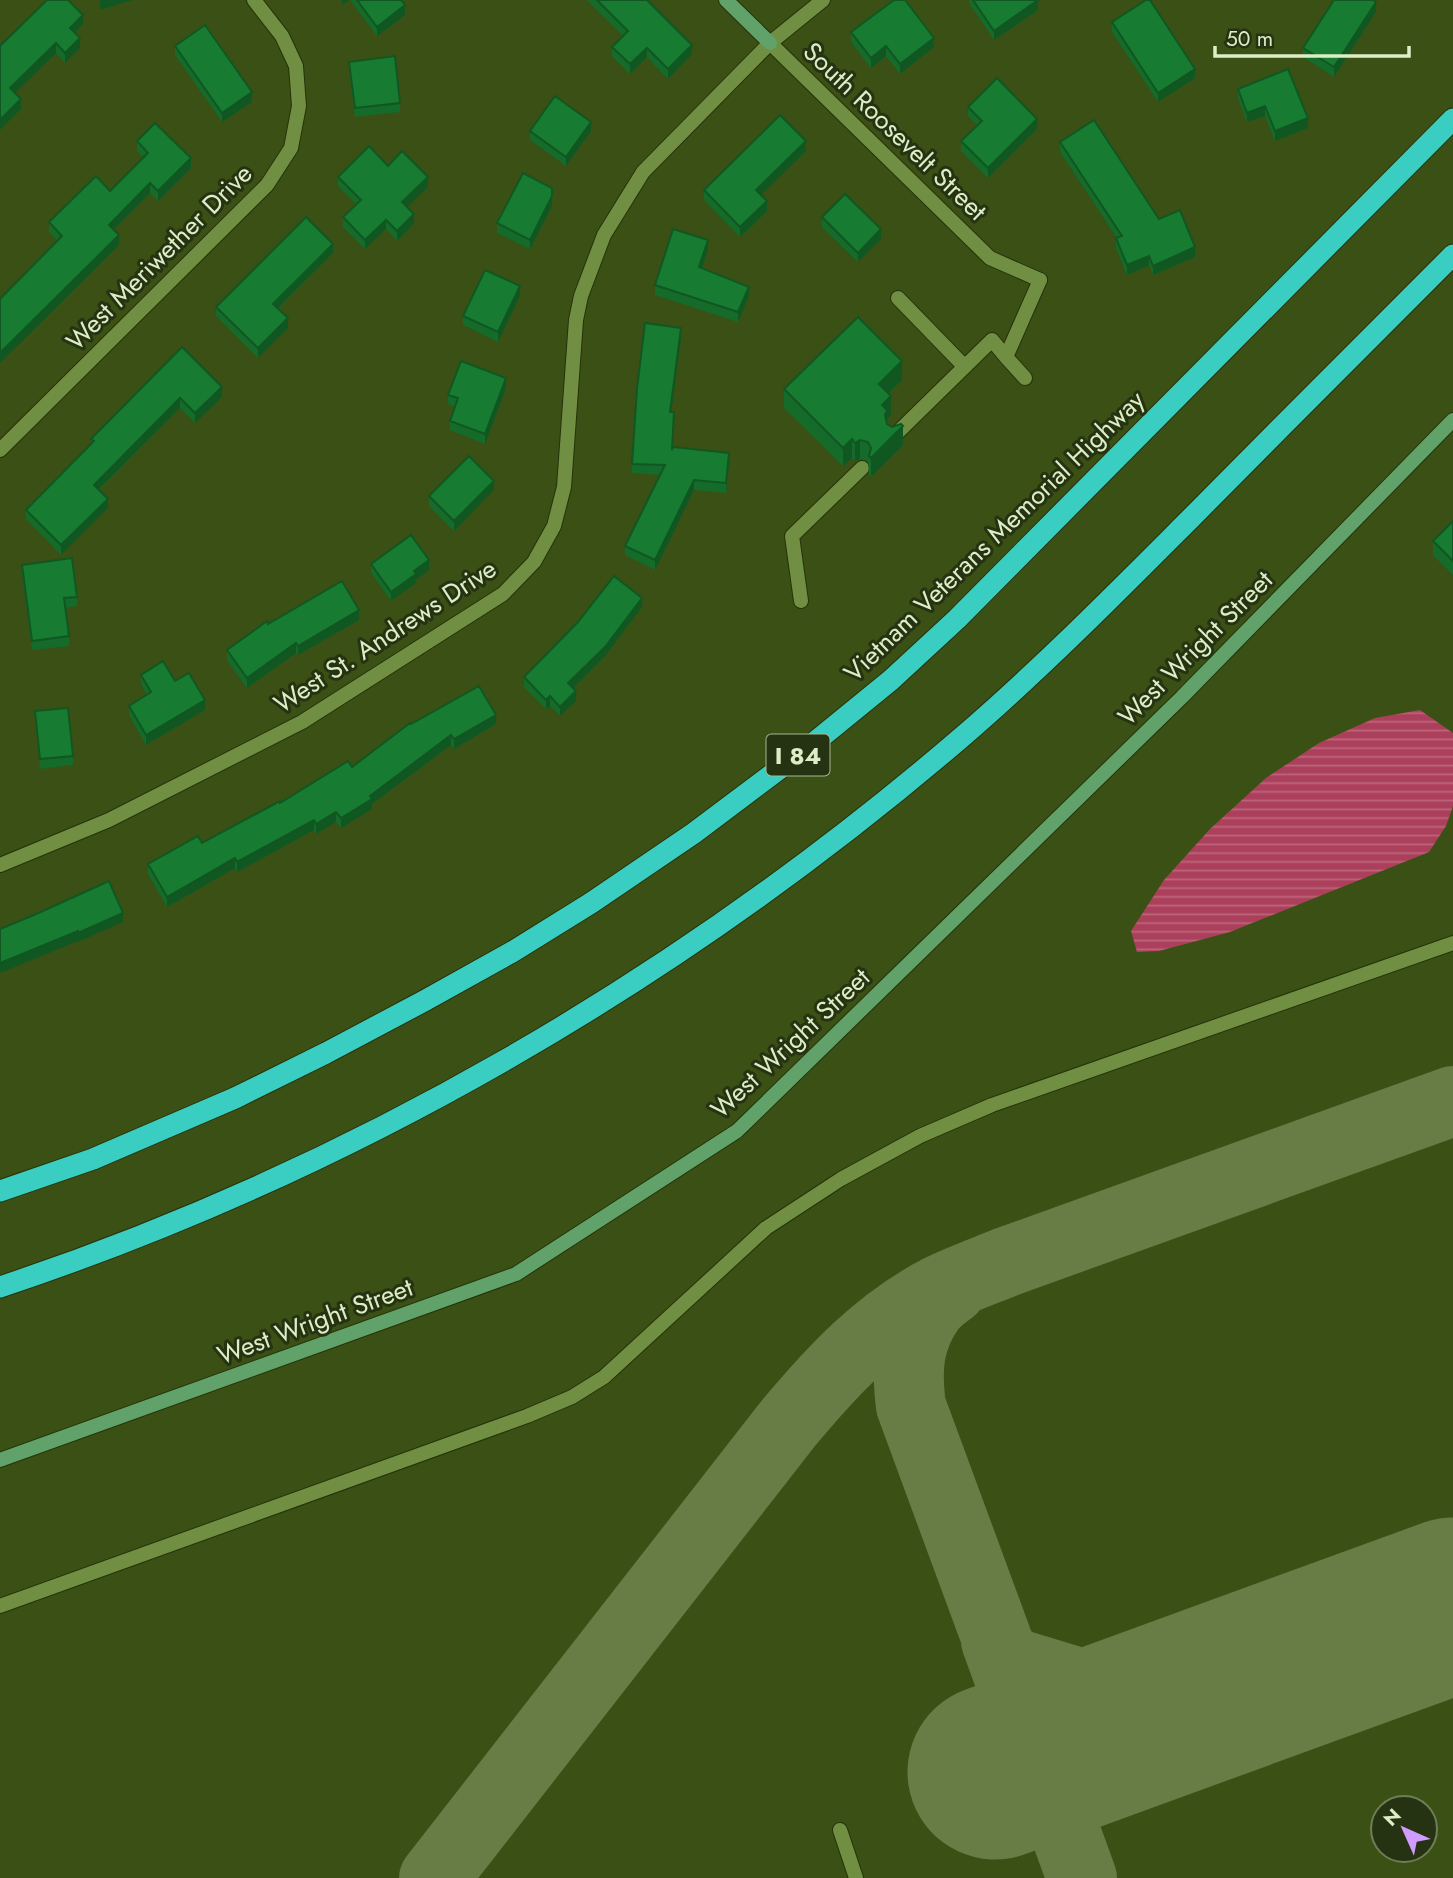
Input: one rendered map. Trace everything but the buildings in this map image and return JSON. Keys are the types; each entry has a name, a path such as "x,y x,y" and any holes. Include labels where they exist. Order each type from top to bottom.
{"highway":[{"name":"Vietnam Veterans Memorial Highway","path":"0,1191 93,1158 235,1098 326,1053 512,952 591,903 694,833 816,742 891,680 957,619 1453,119"},
{"path":"0,1289 168,1226 274,1180 445,1095 609,997 806,863 965,734 1095,614 1453,255"}],"street":[{"name":"West Meriwether Drive","path":"0,450 267,185 291,148 299,106 296,66 282,36 254,0"},
{"name":"South Roosevelt Street","path":"726,0 990,258 1040,281 1006,357"},
{"name":"West St. Andrews Drive","path":"0,865 109,820 302,722 503,594 534,562 554,526 564,487 576,320 581,296 604,235 643,172 770,43 823,0"},
{"path":"898,298 964,366"},
{"path":"894,436 992,340 1025,377"},
{"name":"West Wright Street","path":"0,1460 516,1274 737,1131 1182,698 1453,420"},
{"path":"801,601 792,536 862,468"},
{"path":"0,1606 572,1398 604,1377 766,1228 841,1179 920,1136 992,1105 1453,943"},
{"path":"840,1830 856,1878"}],"shaded area":[{"path":"1420,710 1453,733 1453,806 1446,826 1429,852 1230,932 1159,951 1137,952 1131,931 1164,880 1210,829 1266,778 1319,743 1375,718"}],"taxiway":[{"path":"434,1878 787,1425 838,1367 876,1332 918,1302 965,1278 1453,1101"},
{"path":"952,1289 931,1307 913,1342 909,1366 911,1406 1002,1653 1017,1664 1165,1709"},
{"path":"996,1641 1082,1878"}],"runway":[{"path":"995,1772 1453,1605"}]}
